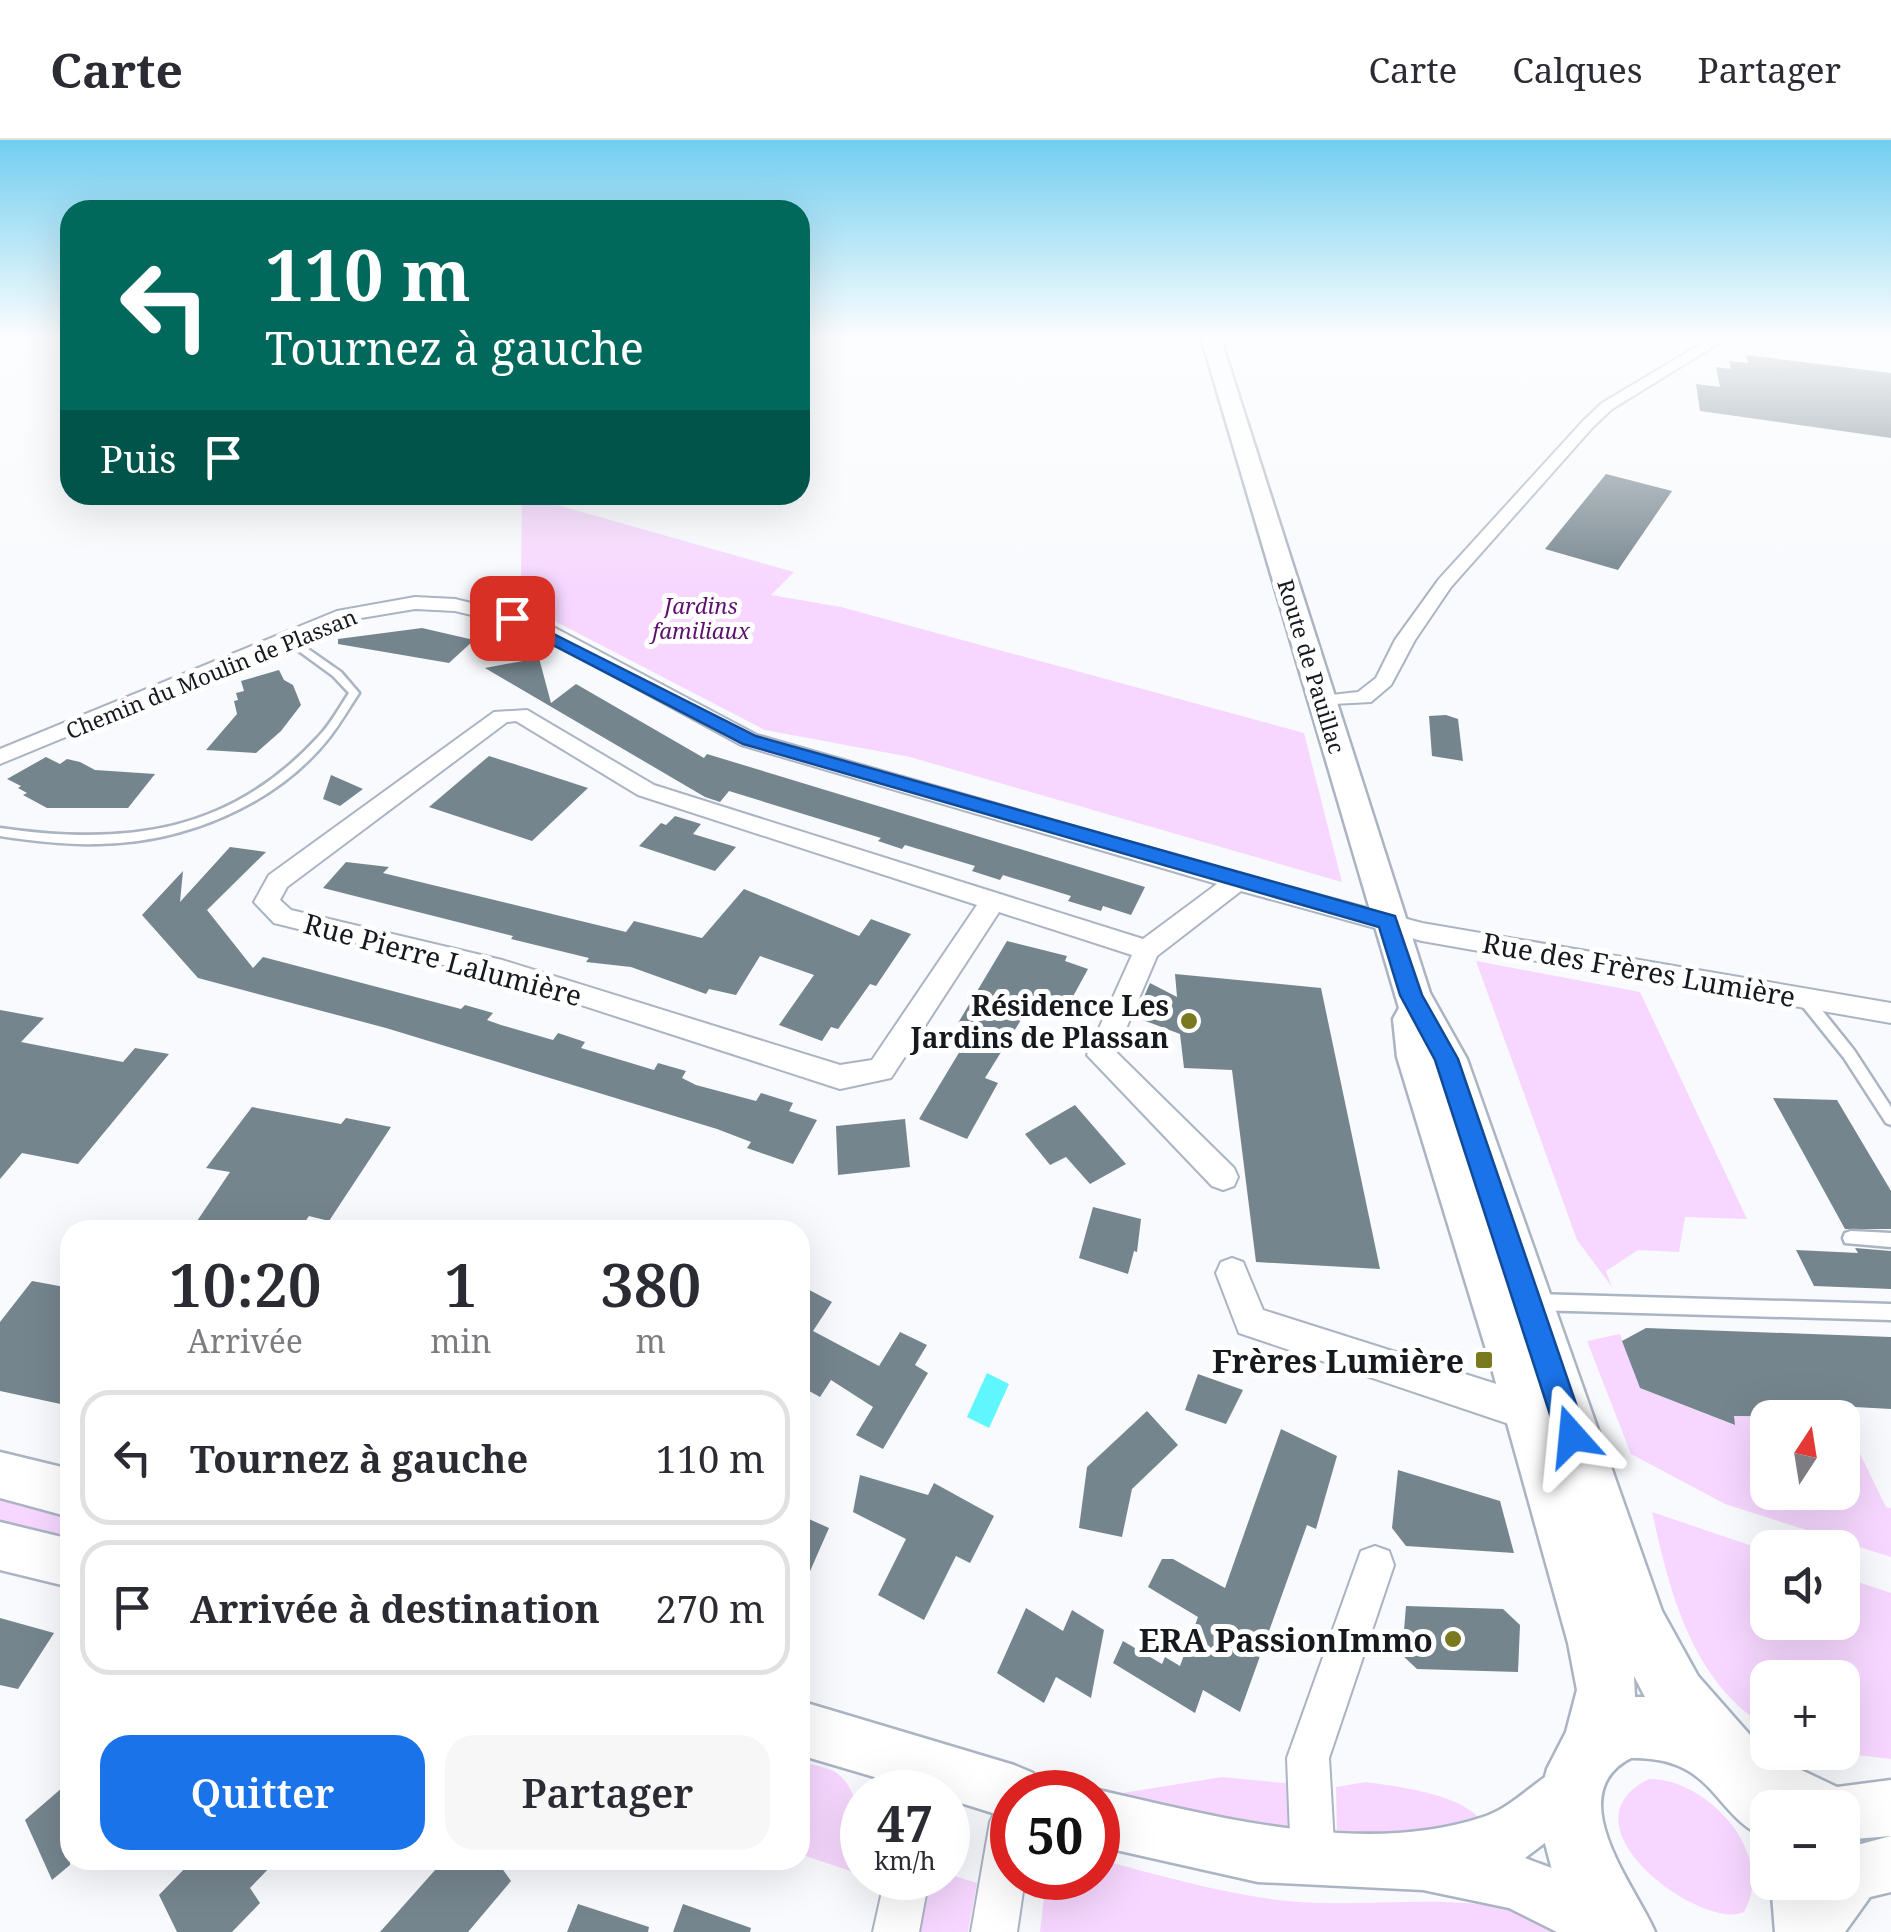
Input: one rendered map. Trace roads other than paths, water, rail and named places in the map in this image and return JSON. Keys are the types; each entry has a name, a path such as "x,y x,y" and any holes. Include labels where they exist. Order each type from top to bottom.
{"main road":[{"name":"Route de Pauillac","path":"1236,421 1412,995 1447,1059 1511,1300 1546,1409 1647,1648 1677,1697 1754,1790"},
{"name":"Route de Pauillac","path":"1546,1409 1606,1690 1584,1766 1573,1827 1585,1870 1622,1932"},
{"path":"1584,1766 1622,1727 1656,1725 1693,1738 1730,1762"},
{"path":"1806,1900 1809,1932"}],"street":[{"path":"1321,701 1346,703 1364,698 1384,681 1404,640 1445,583 1592,421"},
{"name":"Chemin du Moulin de Plassan","path":"0,757 344,615 383,606 435,604 492,611 533,624 749,740 1388,922"},
{"name":"Rue Pierre Lalumière","path":"994,900 880,1070 840,1077 502,970 283,917 266,902 278,881 502,716 520,714 646,790 994,900 1146,950"},
{"path":"1222,1177 1102,1055 1146,950 1237,880"},
{"name":"Rue des Frères Lumière","path":"1388,922 1422,932 1891,1012"},
{"path":"1232,1273 1251,1322 1509,1406 1546,1409"},
{"path":"0,1475 60,1490"},
{"path":"0,1546 60,1561"},
{"path":"1313,1860 1308,1758 1375,1565"},
{"path":"810,1732 901,1770"},
{"path":"1730,1762 1785,1790"},
{"path":"1422,1862 1502,1840 1584,1766"},
{"path":"1860,1811 1891,1808"},
{"path":"1120,1823 1239,1850 1313,1860 1422,1862 1538,1890 1608,1932"},
{"path":"1809,1932 1853,1873 1891,1864"},
{"path":"896,1932 903,1900"},
{"path":"994,1932 999,1900"}],"lane":[{"path":"0,832 63,843 154,834 205,820 275,787 309,760 334,729 354,693 337,674 288,639"},
{"path":"1804,998 1850,1054 1891,1119"},
{"path":"1851,1238 1891,1240"},
{"path":"1511,1300 1891,1312"}],"water":[{"path":"987,1373 1009,1384 989,1428 967,1417"}],"place":[{"name":"Résidence Les Jardins de Plassan","path":"1189,1021"},
{"name":"Frères Lumière","path":"1484,1360"},
{"name":"ERA PassionImmo","path":"1453,1639"}],"park label":[{"name":"Jardins familiaux","path":"701,618"}]}
